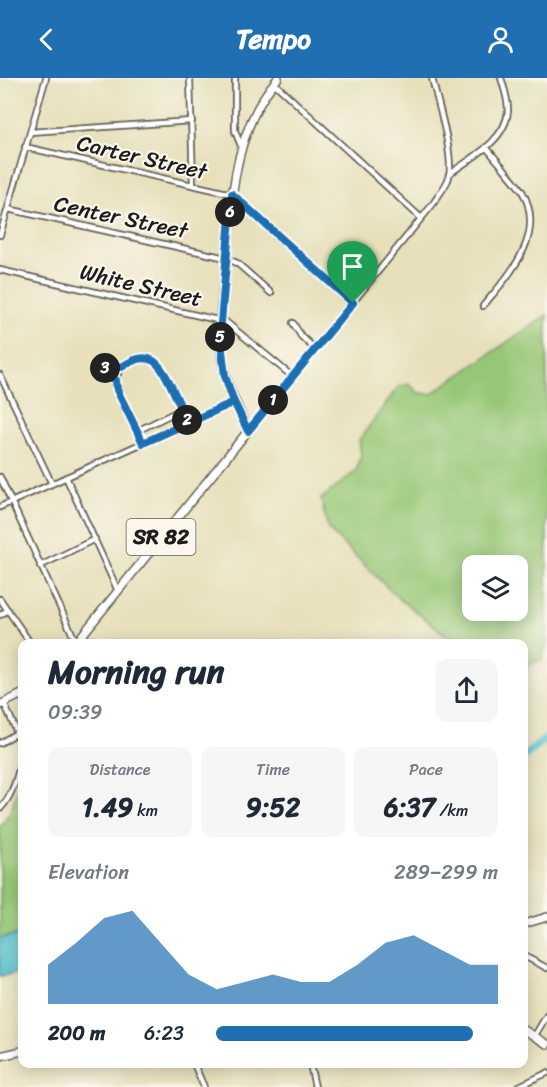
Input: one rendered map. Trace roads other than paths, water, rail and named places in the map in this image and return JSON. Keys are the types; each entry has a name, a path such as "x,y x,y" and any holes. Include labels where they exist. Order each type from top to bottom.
{"main road":[{"path":"248,431 227,384 222,359 220,320 232,194 241,146 258,107 276,80"},
{"name":"SR 82","path":"79,639 248,431"},
{"path":"2,704 18,696"},
{"path":"528,923 547,917"},
{"path":"528,1033 547,1044"},
{"path":"0,1056 18,1053"}],"street":[{"path":"0,235 46,78"},
{"path":"190,78 193,185"},
{"path":"235,78 235,131 241,146"},
{"path":"432,78 449,152 449,174"},
{"path":"248,431 433,204 449,174 486,147 501,130 508,112 501,78"},
{"path":"276,80 421,218"},
{"path":"30,132 192,121"},
{"name":"Carter Street","path":"25,147 232,194 353,303"},
{"path":"483,306 525,253 531,236 530,211 522,192 486,147"},
{"name":"Center Street","path":"8,209 226,258"},
{"path":"226,258 237,263 271,293"},
{"name":"White Street","path":"0,270 220,320 234,327 293,377"},
{"path":"293,323 301,336 315,349"},
{"path":"143,443 117,390 116,380 122,367 138,359 154,361 163,369 188,423"},
{"path":"116,380 110,377 104,365 107,363 122,367"},
{"path":"0,375 52,484"},
{"path":"0,507 234,402"},
{"path":"138,431 182,409"},
{"path":"0,477 74,639"},
{"path":"66,477 118,591"},
{"path":"40,566 95,539"},
{"path":"0,599 28,639"},
{"path":"0,615 8,610"},
{"path":"0,743 17,733 2,704"},
{"path":"0,809 13,788 18,771"},
{"path":"528,958 547,969"},
{"path":"534,1037 547,1015"},
{"path":"196,1068 204,1087"},
{"path":"311,1068 315,1087"},
{"path":"517,1087 547,1073"}],"water":[{"path":"18,935 18,974 0,976 0,938"}],"waterway":[{"path":"528,753 547,738"}]}
